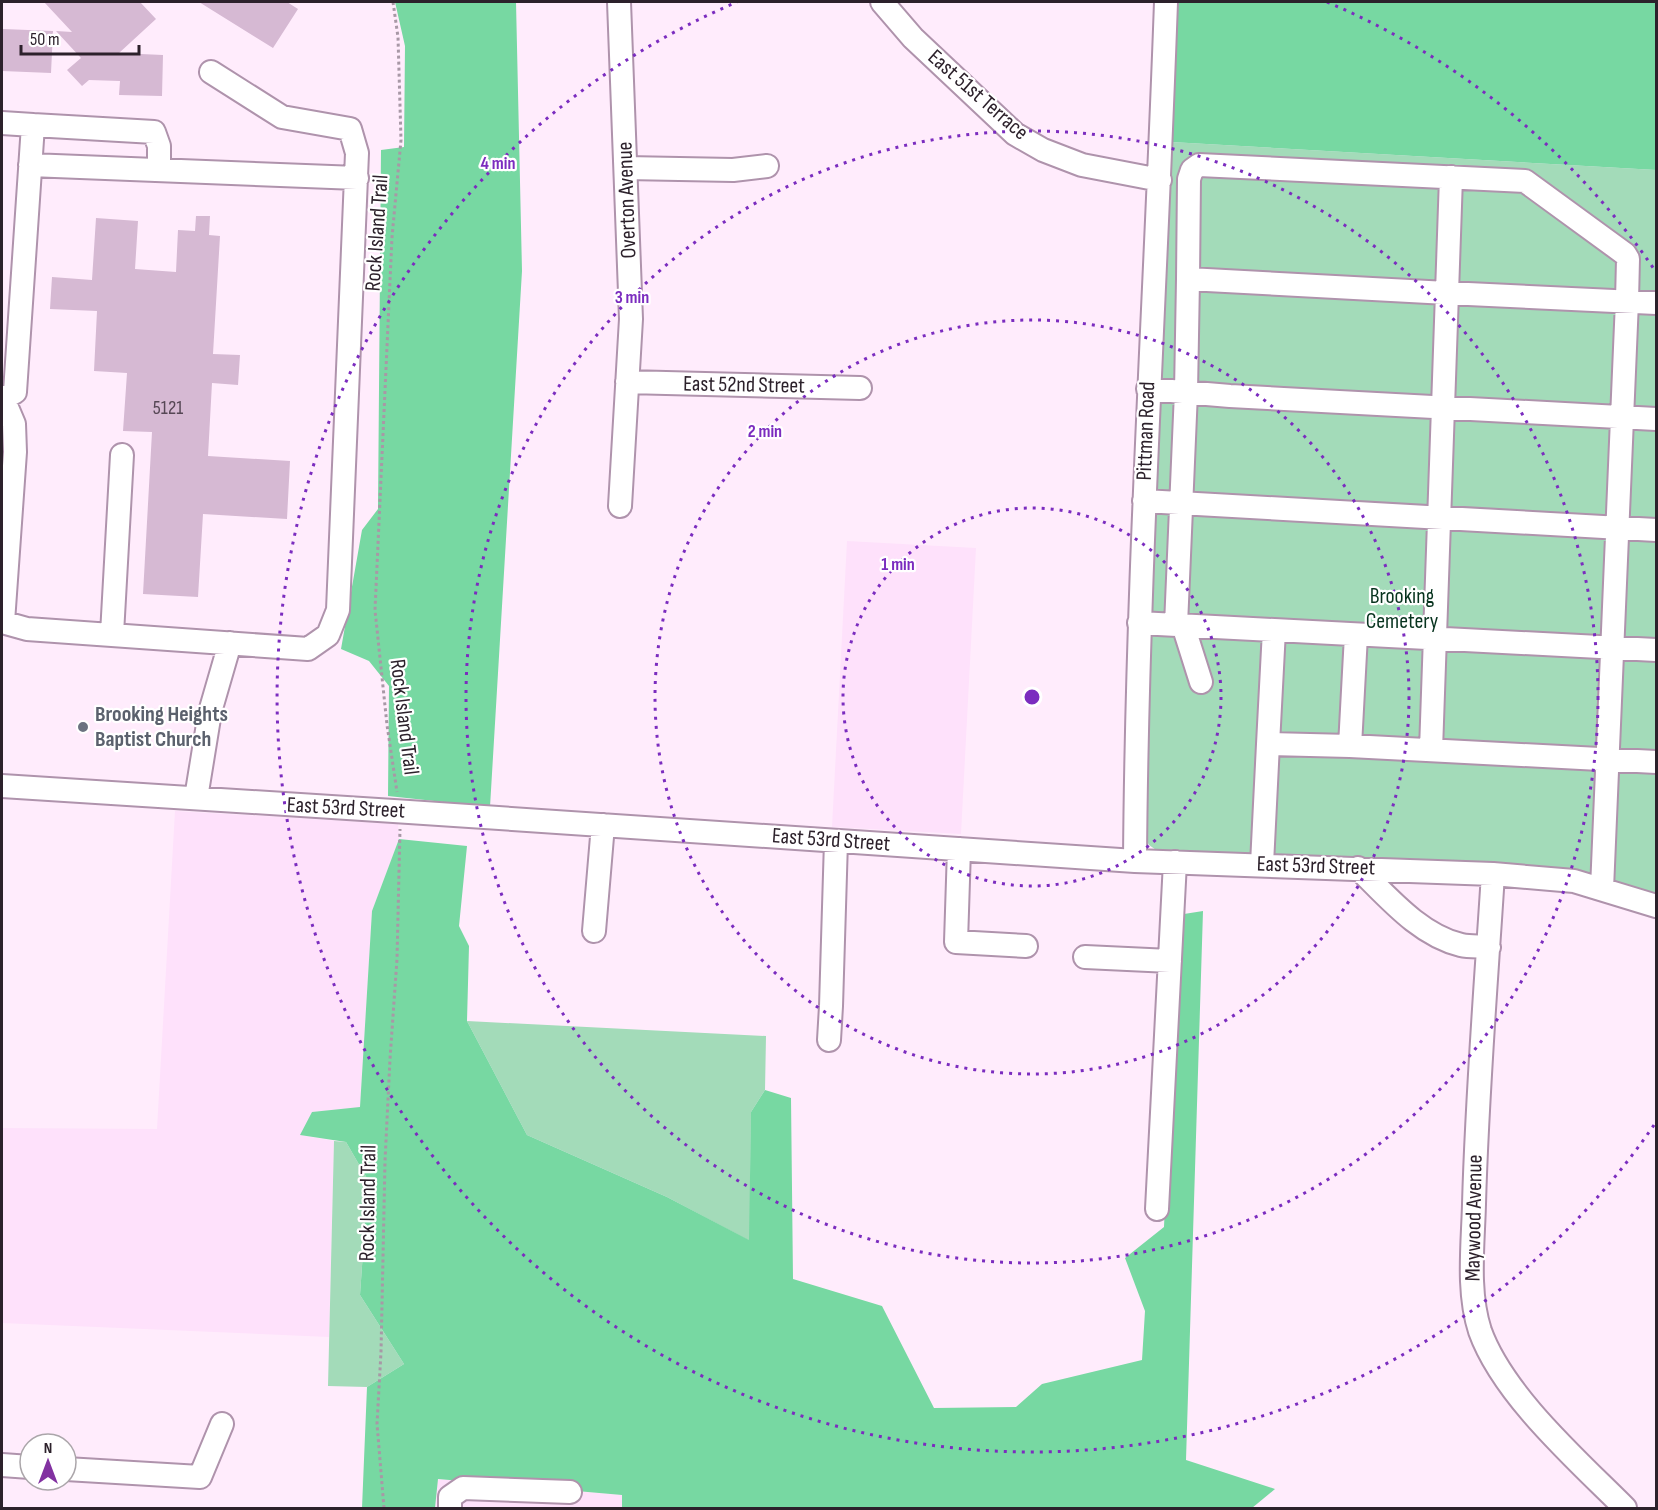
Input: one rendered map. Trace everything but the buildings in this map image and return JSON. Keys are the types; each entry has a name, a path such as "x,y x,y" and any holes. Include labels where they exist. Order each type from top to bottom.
{"street":[{"name":"Overton Avenue","path":"618,2 631,318 620,506"},
{"name":"East 51st Terrace","path":"882,2 913,38 1015,134 1043,150 1082,165 1160,180"},
{"name":"Pittman Road","path":"1135,861 1139,623 1166,2"},
{"path":"33,125 15,392 2,399 14,424 15,452 2,622 27,629 308,649 328,635 338,610 357,153 350,129 282,117 211,72"},
{"path":"2,123 154,132 159,146 159,170"},
{"path":"30,165 357,178"},
{"path":"1201,682 1179,625 1189,180 1192,170 1199,165 1525,181 1625,254 1628,259 1602,889"},
{"path":"626,168 734,170 766,166"},
{"path":"1431,750 1451,177"},
{"path":"1188,279 1656,303"},
{"name":"East 52nd Street","path":"627,382 860,388"},
{"path":"1148,389 1656,419"},
{"path":"112,634 122,455"},
{"path":"1144,501 1656,530"},
{"path":"1139,623 1656,650"},
{"path":"1262,864 1274,630"},
{"path":"1350,746 1356,635"},
{"path":"196,798 210,712 230,643"},
{"path":"1268,744 1350,746 1656,762"},
{"name":"East 53rd Street","path":"2,786 1135,861 1493,874 1574,881 1656,906"},
{"path":"594,931 603,825"},
{"path":"829,1040 836,841"},
{"path":"958,849 956,942 1026,946"},
{"path":"1157,1209 1175,862"},
{"path":"1358,868 1411,918 1433,933 1460,945 1489,947"},
{"name":"Maywood Avenue","path":"1493,874 1475,1147 1472,1286 1480,1330 1499,1370 1548,1430 1625,1509"},
{"path":"1085,957 1170,961"},
{"path":"78,1470 200,1477 222,1424"},
{"path":"2,1466 18,1467"},
{"path":"450,1509 450,1497 463,1488 570,1492"}],"path":[{"name":"Rock Island Trail","path":"384,1509 377,1424 381,1352 385,1161 397,959 400,811 387,725 375,610 392,237 400,140 398,37 393,2"}],"shaded area":[{"path":"847,541 976,548 961,834 832,827"},
{"path":"175,811 398,824 399,839 372,911 360,1108 312,1112 301,1135 334,1141 329,1337 2,1323 2,1128 157,1129"},
{"path":"437,1479 622,1495 622,1508 435,1508"}],"green space":[{"path":"395,2 516,2 522,271 490,807 388,796 389,686 369,661 341,649 362,530 378,509 381,150 404,147 405,46"},
{"path":"1176,2 1656,2 1656,170 1171,142"},
{"name":"Brooking Cemetery","path":"1171,142 1656,170 1656,894 1619,883 1566,872 1159,852 1149,845 1144,835 1149,597"},
{"path":"399,839 467,846 459,926 469,946 467,1021 527,1135 667,1197 749,1240 751,1112 765,1090 791,1098 793,1279 882,1306 934,1408 1016,1407 1042,1384 1142,1360 1145,1311 1125,1258 1164,1227 1176,940 1184,914 1203,911 1186,1460 1275,1489 1252,1508 622,1508 622,1495 438,1479 435,1508 362,1508 367,1387 404,1364 360,1295 368,1180 346,1142 300,1135 312,1112 360,1107 372,911"},
{"path":"467,1021 766,1036 765,1090 751,1112 750,1241 667,1197 527,1135"},
{"path":"334,1141 346,1142 368,1180 360,1295 404,1364 367,1387 328,1386"}],"place":[{"name":"Brooking Heights Baptist Church","path":"83,727"}]}
